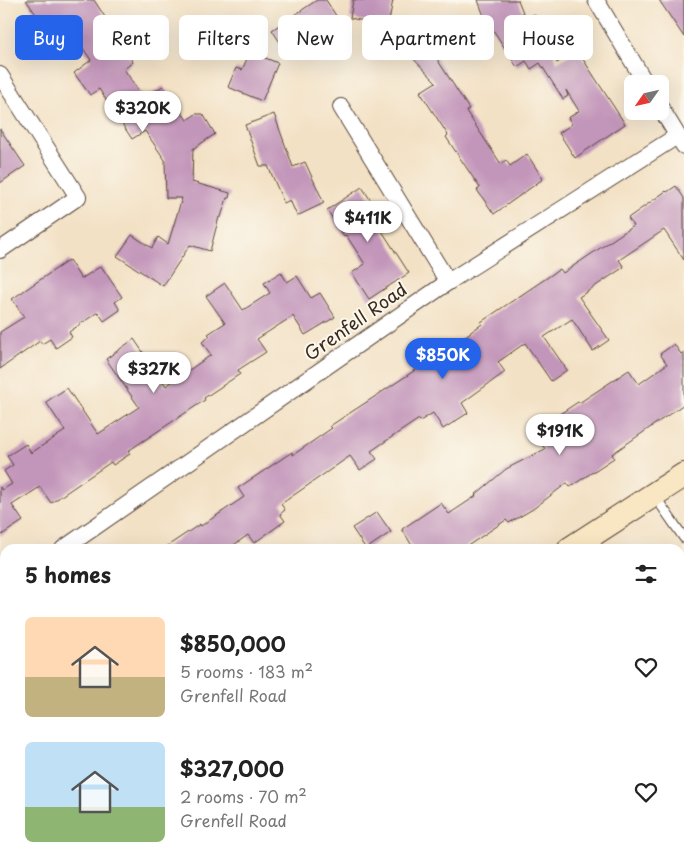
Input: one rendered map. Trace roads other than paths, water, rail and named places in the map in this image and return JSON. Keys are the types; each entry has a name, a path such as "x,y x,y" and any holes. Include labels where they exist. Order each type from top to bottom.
{"street":[{"path":"596,0 641,75"},
{"path":"0,75 78,197 0,250"},
{"path":"342,107 448,282"},
{"path":"668,120 681,141"},
{"name":"Grenfell Road","path":"70,544 448,282 681,141"},
{"path":"578,544 684,474"}],"lane":[{"path":"654,495 684,538"}]}
